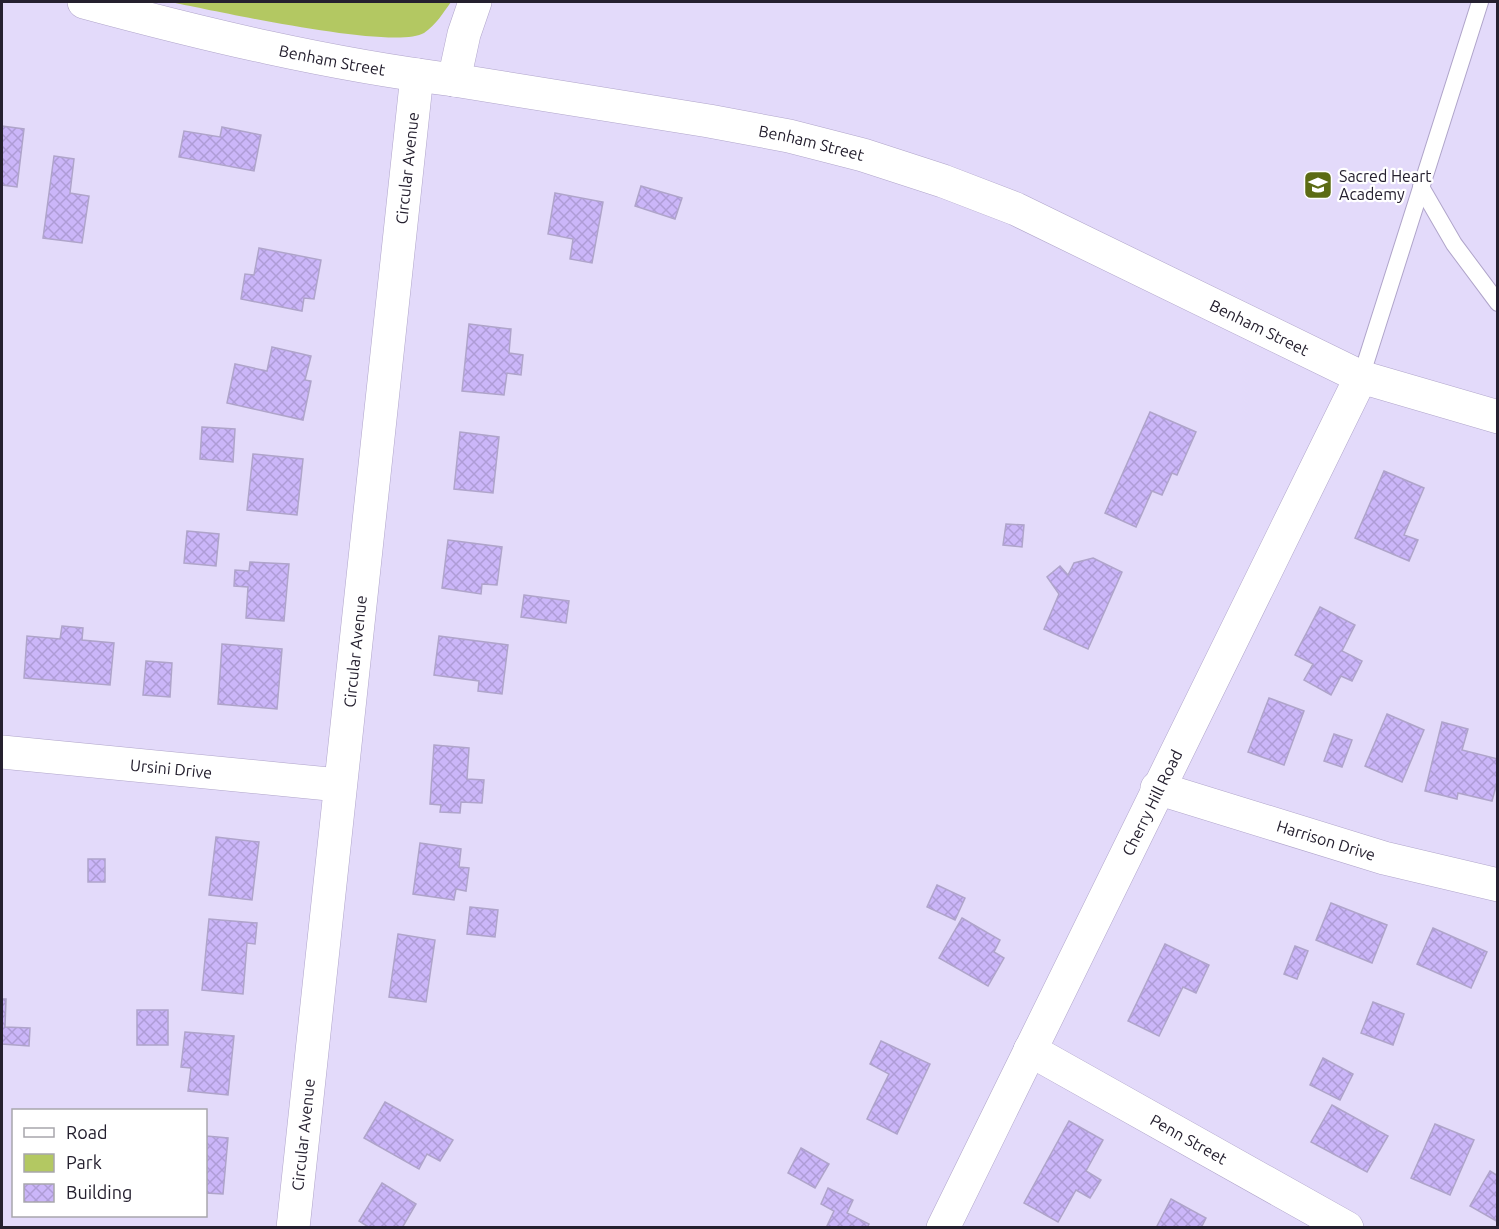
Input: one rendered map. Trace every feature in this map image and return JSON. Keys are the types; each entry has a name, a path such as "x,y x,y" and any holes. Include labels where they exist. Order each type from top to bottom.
{"street":[{"name":"Benham Street","path":"84,2 229,40 324,60 709,121 789,136 863,155 943,181 1016,209 1361,377 1497,417"},
{"path":"454,80 464,34 475,2"},
{"name":"Circular Avenue","path":"293,1227 417,75"},
{"name":"Cherry Hill Road","path":"943,1227 1361,377"},
{"name":"Ursini Drive","path":"2,752 339,784"},
{"name":"Harrison Drive","path":"1157,788 1384,858 1497,885"},
{"name":"Penn Street","path":"1030,1050 1347,1227"}],"lane":[{"path":"1361,377 1480,2"},
{"path":"1421,187 1454,244 1497,303"}],"green space":[{"path":"170,2 451,2 439,19 424,33 406,37 378,37 302,27"}],"building":[{"path":"2,126 24,129 17,187 2,185"},
{"path":"222,127 261,135 254,171 179,157 184,131 220,137"},
{"path":"54,156 74,159 70,193 89,196 82,243 43,238"},
{"path":"641,186 682,198 675,219 635,206"},
{"path":"555,193 603,202 592,263 570,259 573,239 548,234"},
{"path":"259,248 321,260 314,299 304,298 302,311 241,299 245,274 254,275"},
{"path":"469,324 511,329 509,353 523,355 521,375 507,373 504,395 462,391"},
{"path":"272,347 311,356 305,380 311,381 303,420 227,403 235,364 267,371"},
{"path":"1150,412 1196,432 1177,475 1172,473 1162,495 1152,491 1136,527 1105,513"},
{"path":"202,427 235,429 233,462 200,459"},
{"path":"460,432 499,437 493,493 454,489"},
{"path":"253,454 303,459 297,515 247,510"},
{"path":"1384,471 1424,488 1404,535 1418,540 1409,561 1355,538"},
{"path":"1006,524 1024,525 1022,547 1003,545"},
{"path":"187,531 219,534 216,566 184,563"},
{"path":"448,540 502,547 497,585 482,584 481,594 442,588"},
{"path":"1093,558 1122,572 1088,649 1044,629 1059,594 1047,577 1060,566 1068,575 1074,563"},
{"path":"250,562 289,564 284,621 246,618 248,587 234,586 235,570 249,571"},
{"path":"524,595 569,601 566,623 521,617"},
{"path":"1320,607 1355,625 1342,651 1362,661 1352,681 1341,676 1331,695 1304,680 1313,664 1295,655"},
{"path":"62,626 83,628 82,640 114,643 110,685 24,678 27,636 60,639"},
{"path":"439,636 508,645 502,694 478,691 479,681 434,675"},
{"path":"222,644 282,649 277,709 218,704"},
{"path":"146,661 172,663 170,697 143,695"},
{"path":"1269,698 1304,711 1284,765 1248,752"},
{"path":"1387,714 1424,730 1402,782 1365,766"},
{"path":"1442,722 1468,729 1462,750 1498,759 1498,779 1492,801 1458,793 1457,799 1425,791"},
{"path":"1334,734 1352,740 1342,767 1324,761"},
{"path":"434,745 469,748 467,779 484,780 482,803 461,802 460,813 440,812 441,805 430,804"},
{"path":"216,837 259,842 252,900 209,895"},
{"path":"420,843 461,849 459,867 469,868 466,891 456,889 454,900 413,894"},
{"path":"88,859 105,859 105,882 88,882"},
{"path":"937,885 965,898 955,920 927,907"},
{"path":"1331,903 1387,925 1372,963 1316,940"},
{"path":"470,907 498,910 495,937 467,934"},
{"path":"962,918 1000,940 994,952 1004,958 988,986 939,958"},
{"path":"209,919 257,923 255,944 247,943 243,994 202,990"},
{"path":"1433,928 1487,952 1471,988 1417,964"},
{"path":"398,934 435,940 426,1002 389,997"},
{"path":"1165,944 1209,965 1196,993 1183,987 1159,1036 1128,1021"},
{"path":"1295,946 1308,951 1297,979 1284,974"},
{"path":"2,999 6,999 5,1027 30,1028 29,1046 2,1044"},
{"path":"1373,1002 1404,1014 1393,1045 1361,1033"},
{"path":"137,1010 168,1010 168,1045 137,1045"},
{"path":"185,1032 234,1036 228,1095 188,1091 191,1068 181,1067"},
{"path":"881,1041 930,1064 897,1134 867,1119 889,1074 870,1064"},
{"path":"1323,1058 1353,1074 1340,1100 1310,1085"},
{"path":"385,1102 453,1140 440,1161 427,1154 419,1169 364,1138"},
{"path":"1332,1105 1388,1136 1367,1172 1311,1142"},
{"path":"1069,1121 1103,1140 1086,1171 1101,1180 1090,1198 1076,1190 1058,1222 1024,1203"},
{"path":"1435,1124 1474,1140 1450,1195 1411,1178"},
{"path":"207,1136 228,1138 223,1194 207,1193"},
{"path":"801,1148 829,1164 815,1188 788,1173"},
{"path":"1490,1171 1498,1176 1498,1222 1470,1206"},
{"path":"382,1183 416,1204 402,1228 370,1228 359,1221"},
{"path":"828,1188 853,1200 847,1213 869,1224 867,1228 826,1228 834,1211 821,1204"},
{"path":"1171,1199 1206,1218 1201,1228 1156,1228"}],"place":[{"name":"Sacred Heart Academy","path":"1318,185"}]}
